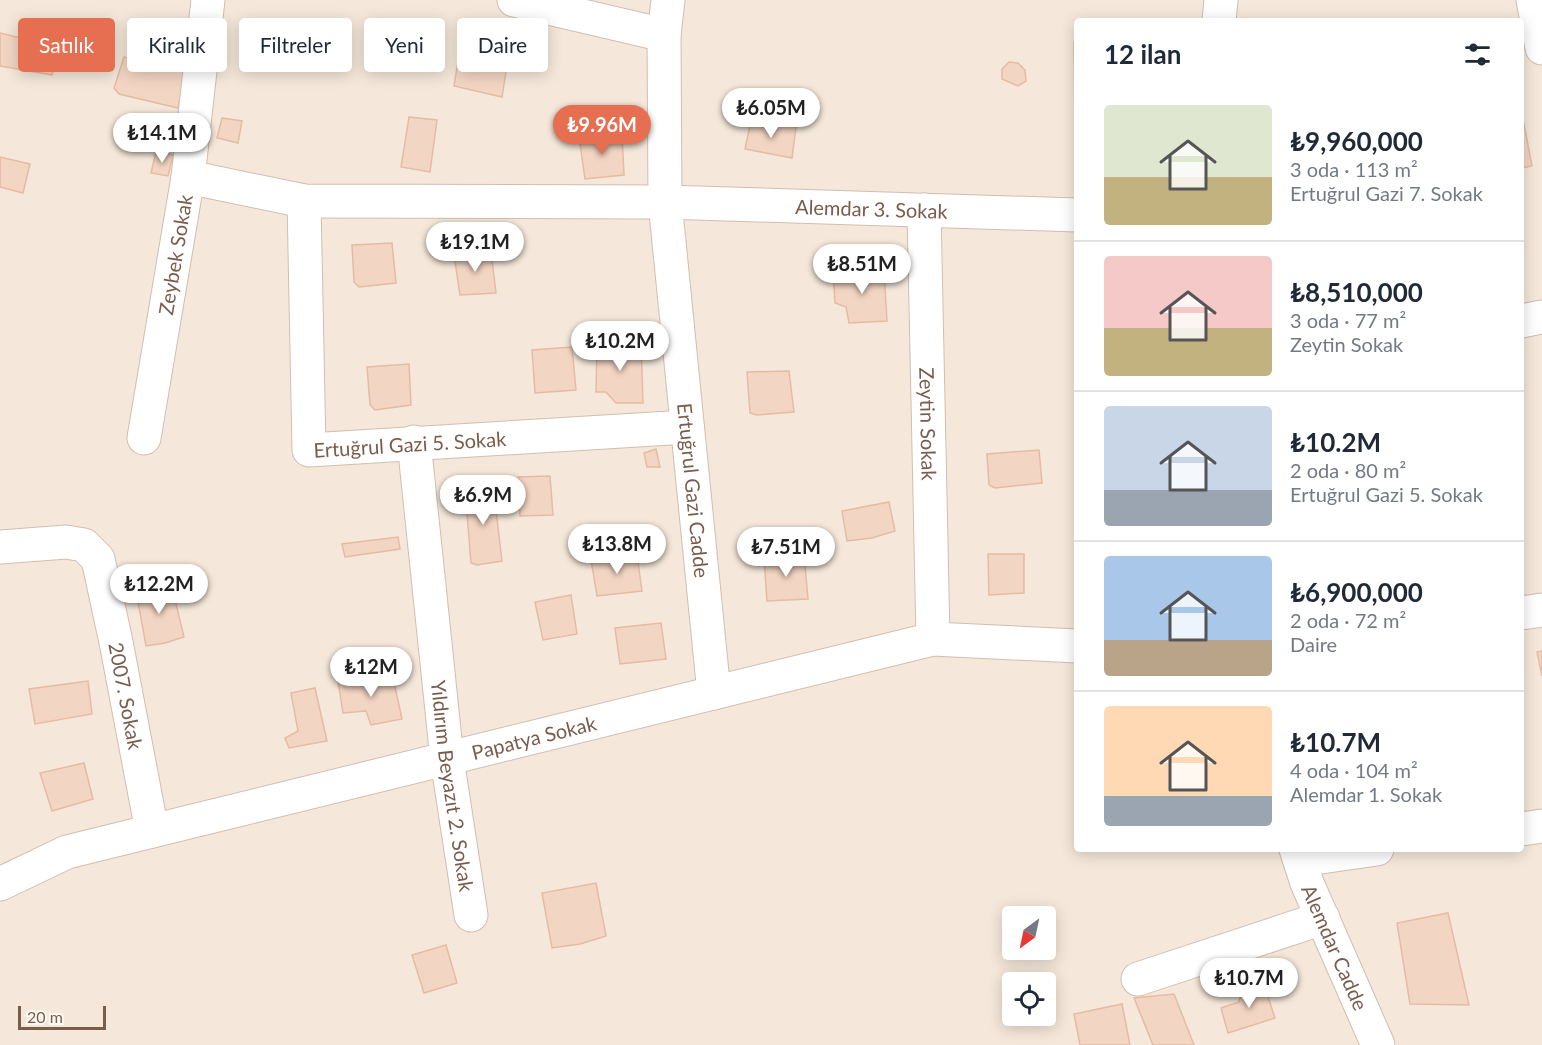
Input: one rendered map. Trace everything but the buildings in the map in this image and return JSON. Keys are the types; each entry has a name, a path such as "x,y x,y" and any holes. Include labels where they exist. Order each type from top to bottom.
{"street":[{"name":"Zeybek Sokak","path":"144,438 188,177 208,0"},
{"path":"514,0 664,35"},
{"name":"Ertuğrul Gazi Cadde","path":"668,0 664,35 665,202 714,693"},
{"path":"1219,18 1221,0"},
{"path":"1533,0 1536,39"},
{"name":"Alemdar 3. Sokak","path":"188,177 304,201 665,202 1074,215"},
{"name":"Ertuğrul Gazi 5. Sokak","path":"304,201 309,450 414,442 687,428"},
{"name":"Zeytin Sokak","path":"924,210 933,639"},
{"path":"1524,320 1542,317"},
{"name":"Yıldırım Beyazıt 2. Sokak","path":"414,442 447,759 471,915"},
{"name":"2007. Sokak","path":"0,547 66,542 84,545 98,559 152,831"},
{"path":"1524,613 1542,610"},
{"name":"Papatya Sokak","path":"0,884 67,852 933,639 1074,646"},
{"path":"1524,829 1542,826"},
{"path":"1298,854 1330,852"},
{"name":"Alemdar Cadde","path":"1298,854 1307,883 1378,1045"},
{"path":"1138,979 1323,918"}],"shaded area":[{"path":"0,0 1542,0 1542,1045 0,1045"}]}
